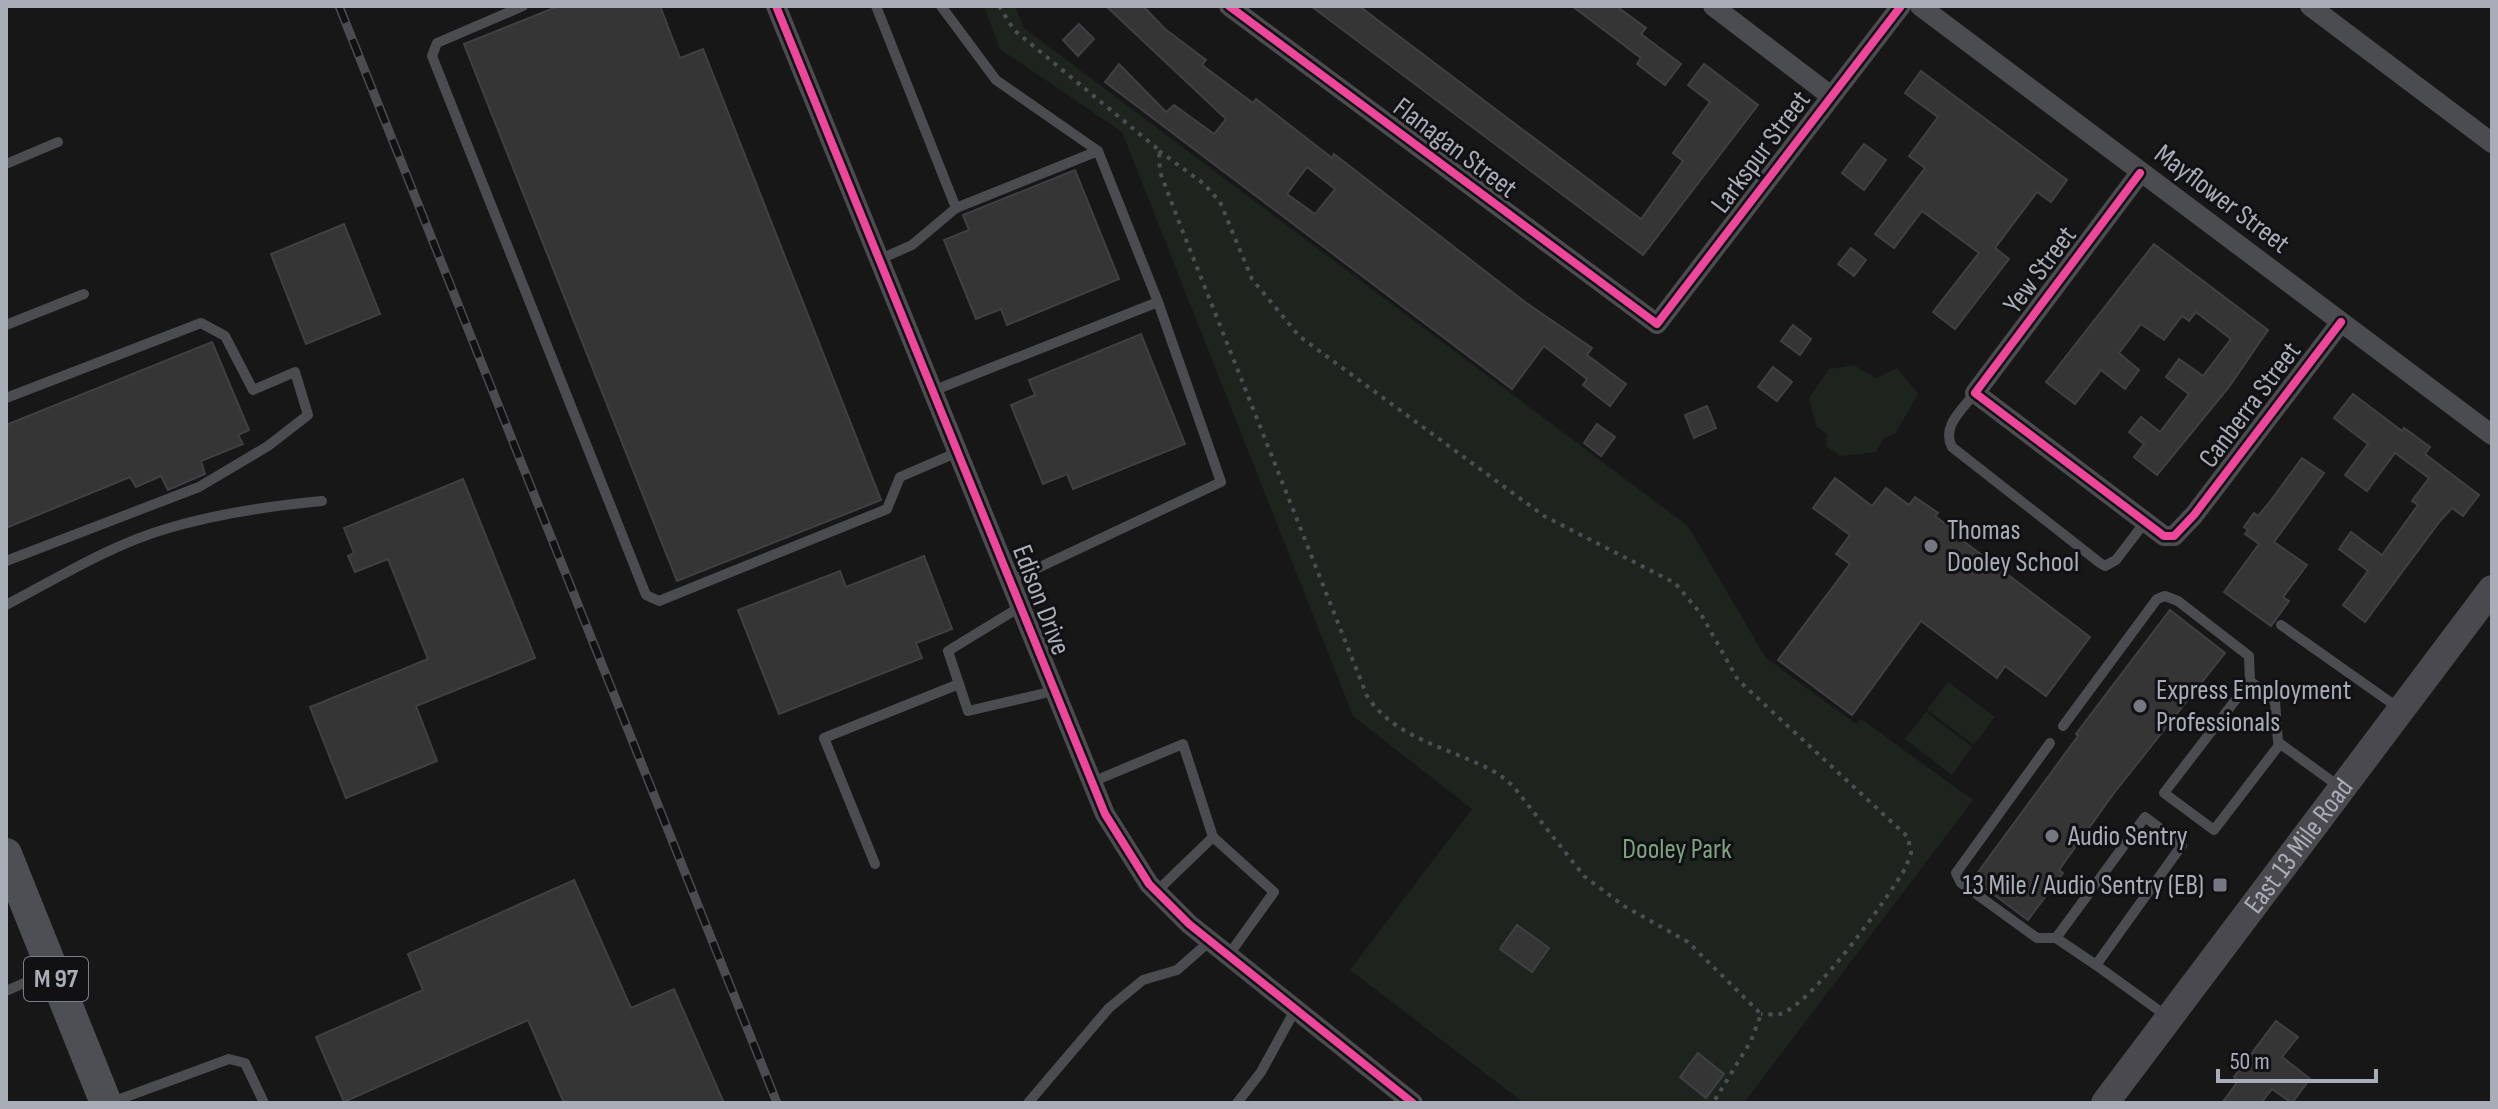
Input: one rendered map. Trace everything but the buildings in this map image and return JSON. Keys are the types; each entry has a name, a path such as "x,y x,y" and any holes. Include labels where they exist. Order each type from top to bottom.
{"main road":[{"name":"East 13 Mile Road","path":"2105,1103 2492,589"},
{"name":"M 97","path":"10,875 107,1103"}],"street":[{"name":"Edison Drive","path":"776,6 878,260 935,390 1054,691 1092,782 1130,858 1156,892 1210,941 1413,1103"},
{"name":"Flanagan Street","path":"1229,6 1657,324"},
{"path":"1713,6 1831,96"},
{"name":"Larkspur Street","path":"1657,324 1901,6"},
{"name":"Mayflower Street","path":"1920,6 2492,435"},
{"path":"2310,6 2492,143"},
{"name":"Yew Street","path":"1975,393 2140,173"},
{"name":"Canberra Street","path":"2145,522 2170,538 2194,515 2341,322"},
{"path":"1975,393 2145,522"}],"lane":[{"path":"523,6 437,43 432,56 646,595 659,601 887,509 900,477 959,451"},
{"path":"876,6 956,208"},
{"path":"941,6 996,80 1098,151 1158,302 1221,482 1010,581"},
{"path":"6,164 58,142"},
{"path":"878,260 912,245 956,208 1098,151"},
{"path":"6,325 84,294"},
{"path":"935,390 1158,302"},
{"path":"6,398 201,323 225,336 253,390 295,372 308,415 268,446 199,487 6,561"},
{"path":"1975,393 1949,427 1948,439 1952,447 2100,563 2105,566 2116,560 2145,522"},
{"path":"6,605 78,567 166,528 253,507 322,501"},
{"path":"2063,726 2157,599 2165,596 2178,601 2249,656 2250,681 2164,793 2214,830 2280,744"},
{"path":"1020,607 948,651 968,711 1054,691"},
{"path":"2281,625 2401,710"},
{"path":"2250,681 2275,701 2275,732 2280,744 2342,789"},
{"path":"875,864 824,738 959,684"},
{"path":"2050,743 1956,873 1961,883 2037,938 2056,938 2170,1018"},
{"path":"1092,782 1183,744 1213,837 1274,892 1228,956"},
{"path":"2056,938 2145,817 2182,845 2096,965"},
{"path":"1156,892 1213,837"},
{"path":"1028,1103 1109,1008 1143,980 1177,970 1210,941"},
{"path":"6,991 53,971"},
{"path":"1237,1103 1261,1072 1295,1010"},
{"path":"107,1103 229,1059 245,1063 264,1103"}],"path":[{"path":"999,6 1014,30 1203,183 1220,202 1252,279 1299,336 1544,516 1675,583 1701,614 1738,680 1908,837 1911,853 1899,879 1827,973 1802,1000 1780,1014 1761,1014 1688,942 1624,906 1584,876 1513,786 1500,775 1402,730 1376,710 1367,696 1179,222 1160,172 1159,150"},
{"path":"1713,1103 1751,1041 1761,1014"}],"green space":[{"name":"Dooley Park","path":"984,6 1015,6 1024,28 1688,526 1766,658 1856,724 1861,719 1973,800 1744,1103 1524,1103 1350,970 1472,809 1353,716 1122,132 1000,49"},
{"path":"1854,365 1876,378 1897,368 1918,394 1895,434 1884,438 1876,452 1841,456 1826,446 1827,434 1816,426 1809,398 1829,369"},
{"path":"1948,682 1995,717 1974,745 1927,710"},
{"path":"1926,712 1972,747 1952,775 1905,739"}],"railway":[{"path":"339,6 777,1103"}],"cycle path":[{"path":"776,6 1105,814 1149,884 1189,924 1413,1103"},
{"path":"1229,6 1657,324 1901,6"},
{"path":"2140,173 1975,393 2164,536 2174,536 2194,515 2341,322"}],"place":[{"name":"Thomas Dooley School","path":"1931,546"},
{"name":"Express Employment Professionals","path":"2140,706"},
{"name":"Audio Sentry","path":"2052,836"},
{"name":"13 Mile / Audio Sentry (EB)","path":"2220,885"}]}
